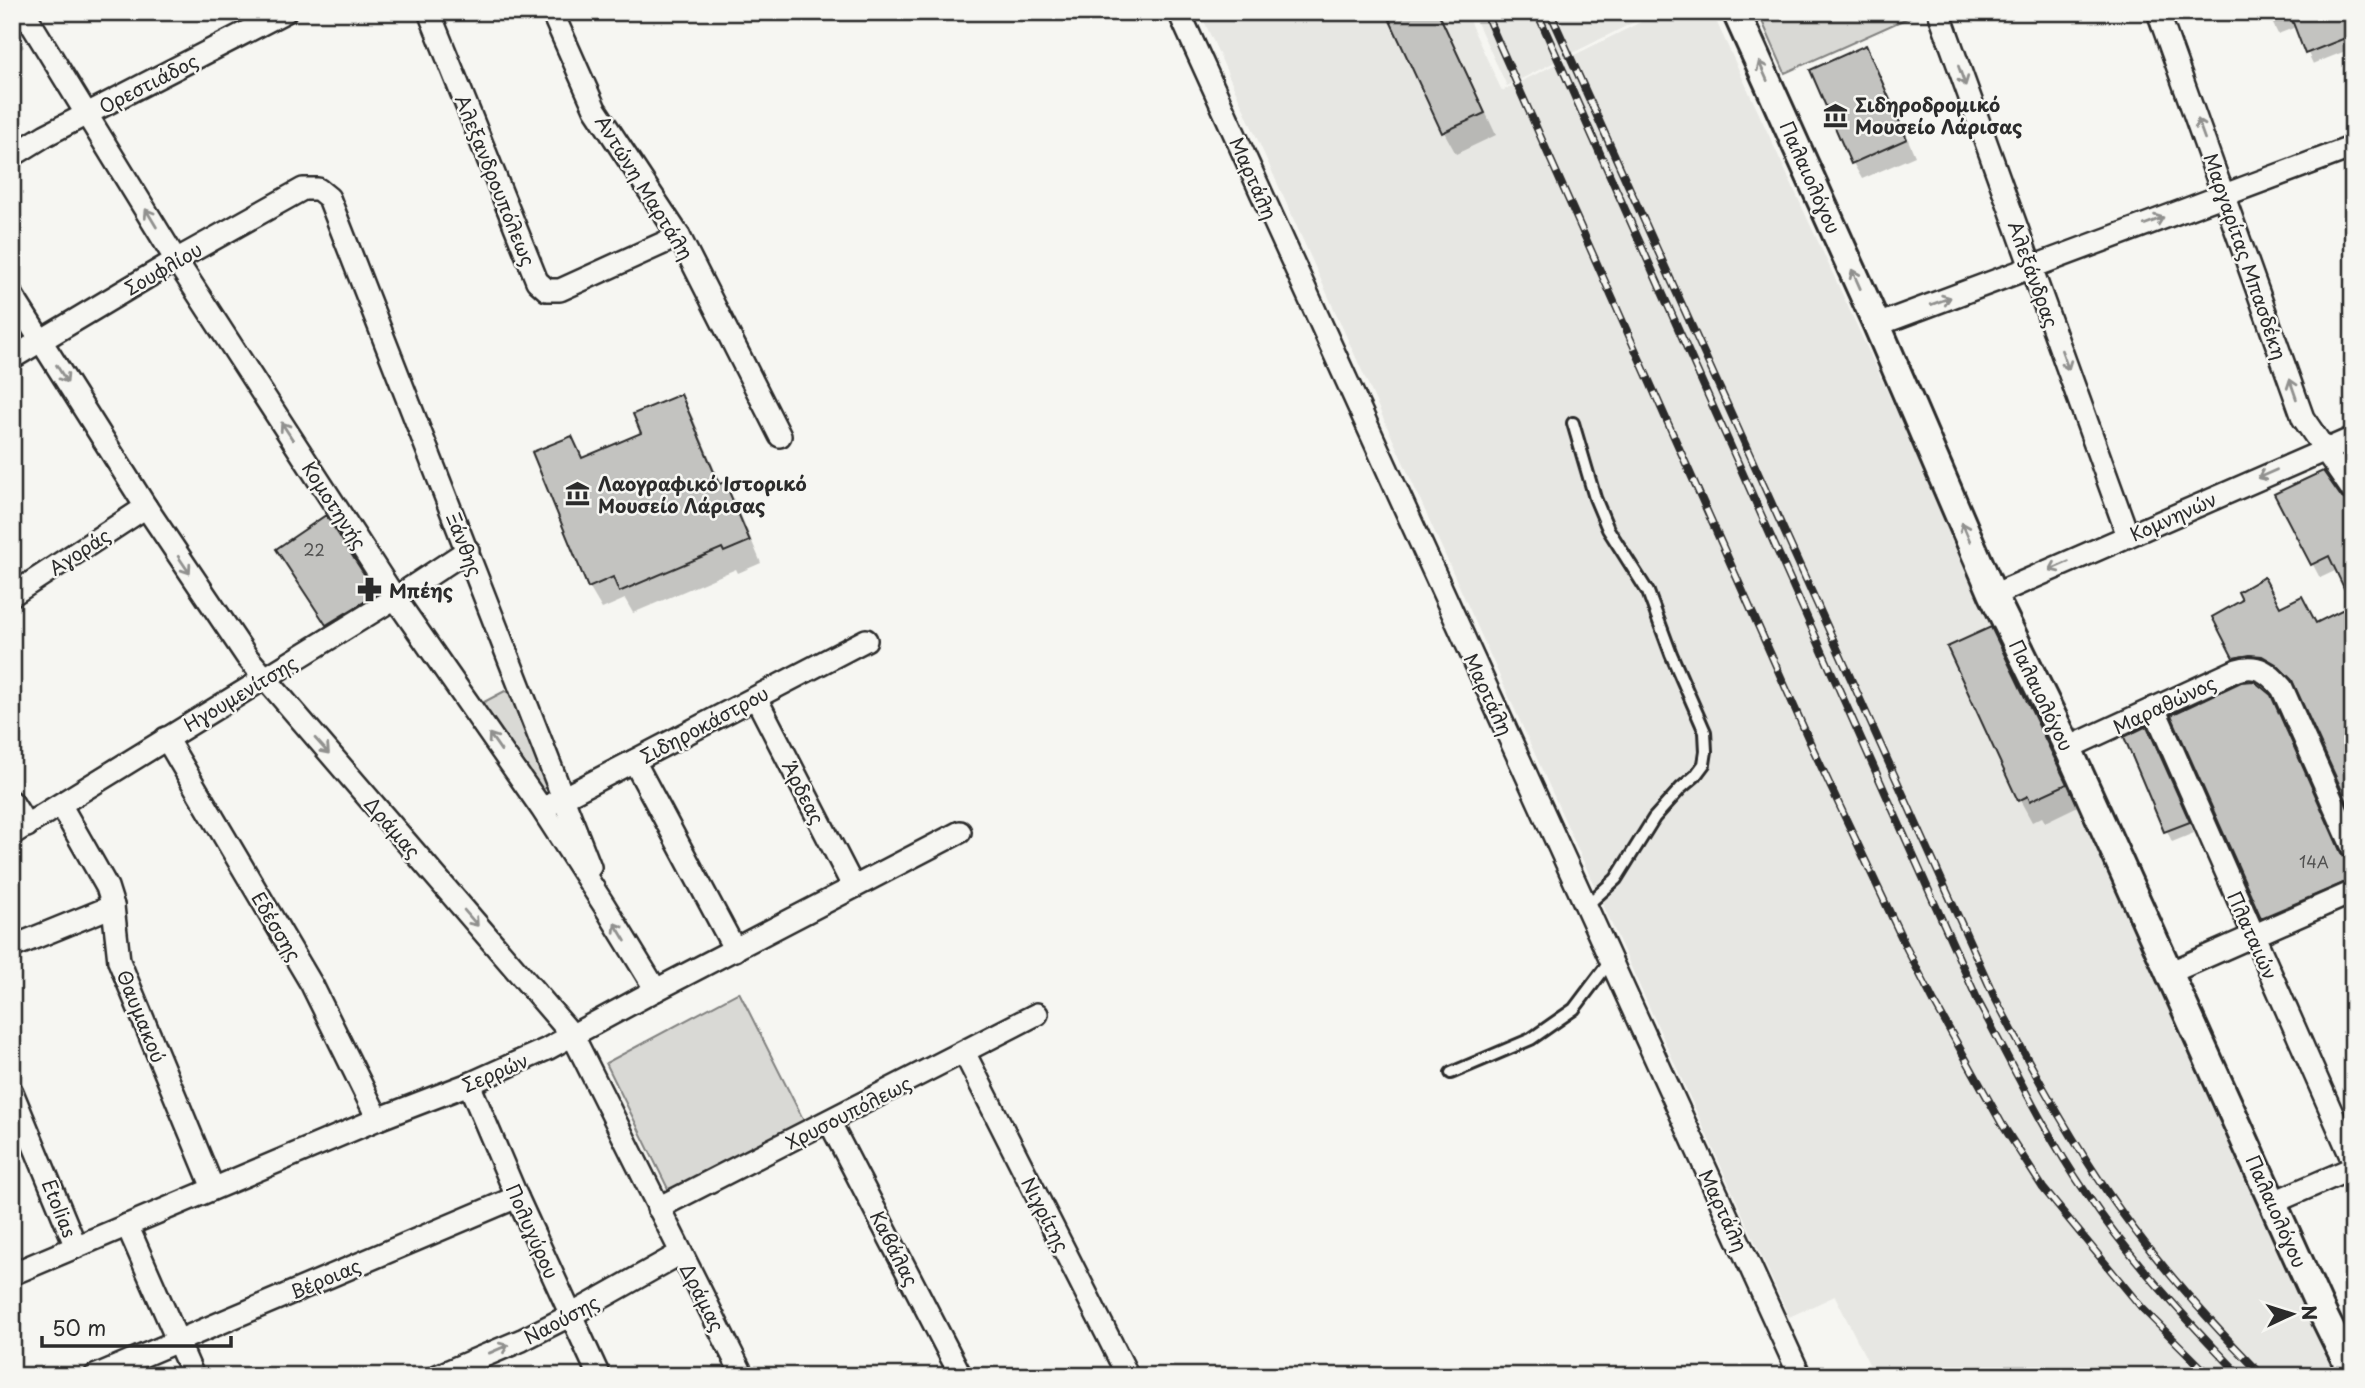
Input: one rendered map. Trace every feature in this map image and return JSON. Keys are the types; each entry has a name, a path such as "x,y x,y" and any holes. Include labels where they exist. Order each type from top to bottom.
{"street":[{"name":"Κομοτηνής","path":"24,12 176,260 396,598 542,809 656,990"},
{"name":"Ορεστιάδος","path":"12,156 46,135 285,12"},
{"name":"Αλεξανδρουπόλεως","path":"429,12 537,281 547,290 560,290 679,236"},
{"name":"Αντώνη Μαρτάλη","path":"552,12 595,109 679,236 780,436"},
{"name":"Μαρτάλη","path":"1179,12 1800,1376"},
{"name":"Παλαιολόγου","path":"1736,12 1877,325 1993,595 2068,748 2353,1375"},
{"name":"Αλεξάνδρας","path":"1939,12 2128,536"},
{"name":"Μαργαρίτας Μπασδέκη","path":"2158,12 2298,405 2323,450 2353,491"},
{"path":"1877,325 2353,147"},
{"name":"Σουφλίου","path":"12,358 176,260 303,189 318,188"},
{"name":"Ξάνθης","path":"318,188 329,198 564,796 604,905"},
{"name":"Δράμας","path":"12,295 146,507 229,633 263,678 573,1037 743,1376"},
{"name":"Κομνηνών","path":"1993,595 2353,438"},
{"name":"Αγοράς","path":"12,595 146,507"},
{"name":"Ηγουμενίτσης","path":"20,830 396,598 468,550"},
{"name":"Σιδηροκάστρου","path":"542,809 866,640"},
{"name":"Μαραθώνος","path":"2068,748 2237,670 2251,667 2261,669 2269,673 2282,688 2353,848"},
{"name":"Άρδεας","path":"755,698 853,886"},
{"name":"Πλαταιών","path":"2154,708 2353,1161"},
{"name":"Εδέσσης","path":"166,738 312,985 377,1119"},
{"path":"634,761 735,950"},
{"path":"12,802 20,830"},
{"name":"Θαυμακού","path":"61,806 107,887 113,906 119,961 213,1188"},
{"name":"Σερρών","path":"12,1274 377,1119 469,1084 573,1037 656,990 960,832"},
{"path":"2169,973 2252,935 2352,896"},
{"path":"12,947 113,906"},
{"name":"Χρυσουπόλεως","path":"658,1208 1037,1014"},
{"name":"Νιγρίτης","path":"964,1052 1128,1376"},
{"name":"Πολυγύρου","path":"469,1084 517,1197 599,1376"},
{"name":"Etolias","path":"12,1092 76,1247"},
{"name":"Καβάλας","path":"829,1121 961,1376"},
{"path":"2274,1202 2353,1168"},
{"name":"Βέροιας","path":"95,1376 517,1197"},
{"path":"127,1225 193,1376"},
{"name":"Ναούσης","path":"437,1376 522,1340 681,1253"}],"lane":[{"path":"1573,423 1595,498 1608,528 1653,603 1704,732 1706,751 1704,764 1654,818 1616,880 1586,906"},
{"path":"1451,1073 1531,1039 1574,1009 1611,960"}],"shaded area":[{"path":"1200,12 1465,12 1502,91 1661,12 1712,12 2338,1376 1875,1376 1835,1296 1789,1317"},
{"path":"1472,12 1654,12 1507,86"},
{"path":"1758,12 1910,12 1912,16 1785,73"},
{"path":"505,691 514,696 546,788 537,788 483,706 484,702"},
{"path":"739,992 807,1127 671,1195 606,1063"}],"building":[{"path":"1386,12 1438,12 1485,113 1442,133"},
{"path":"2289,12 2347,12 2353,35 2305,54"},
{"path":"1866,45 1907,139 1851,164 1810,70"},
{"name":"Λαογραφικό Ιστορικό Μουσείο Λάρισας","path":"681,394 719,484 725,482 750,541 724,552 722,548 619,592 613,577 588,588 532,452 572,436 582,458 641,433 633,414"},
{"path":"2323,471 2342,498 2353,504 2353,815 2292,680 2276,664 2262,656 2233,658 2212,617 2242,600 2238,592 2264,577 2280,607 2302,596 2316,623 2352,605 2329,556 2311,565 2274,494"},
{"path":"326,515 377,594 326,625 276,549"},
{"path":"1991,627 2067,784 2030,801 2028,796 2018,801 1947,647"},
{"path":"2254,681 2271,695 2341,853 2346,859 2353,861 2353,879 2261,918 2171,715 2241,682"},
{"path":"2147,726 2190,822 2164,832 2124,737"}],"railway":[{"path":"1485,12 1813,749 1934,1002 2002,1124 2043,1188 2142,1308 2210,1376"},
{"path":"1537,12 1979,1003 2043,1123 2103,1217 2159,1288 2241,1376"},
{"path":"1550,12 1994,996 2058,1113 2118,1207 2177,1282 2263,1376"}],"place":[{"name":"Σιδηροδρομικό Μουσείο Λάρισας","path":"1835,115"},
{"name":"Λαογραφικό Ιστορικό Μουσείο Λάρισας","path":"578,494"},
{"name":"Μπέης","path":"369,590"}]}
